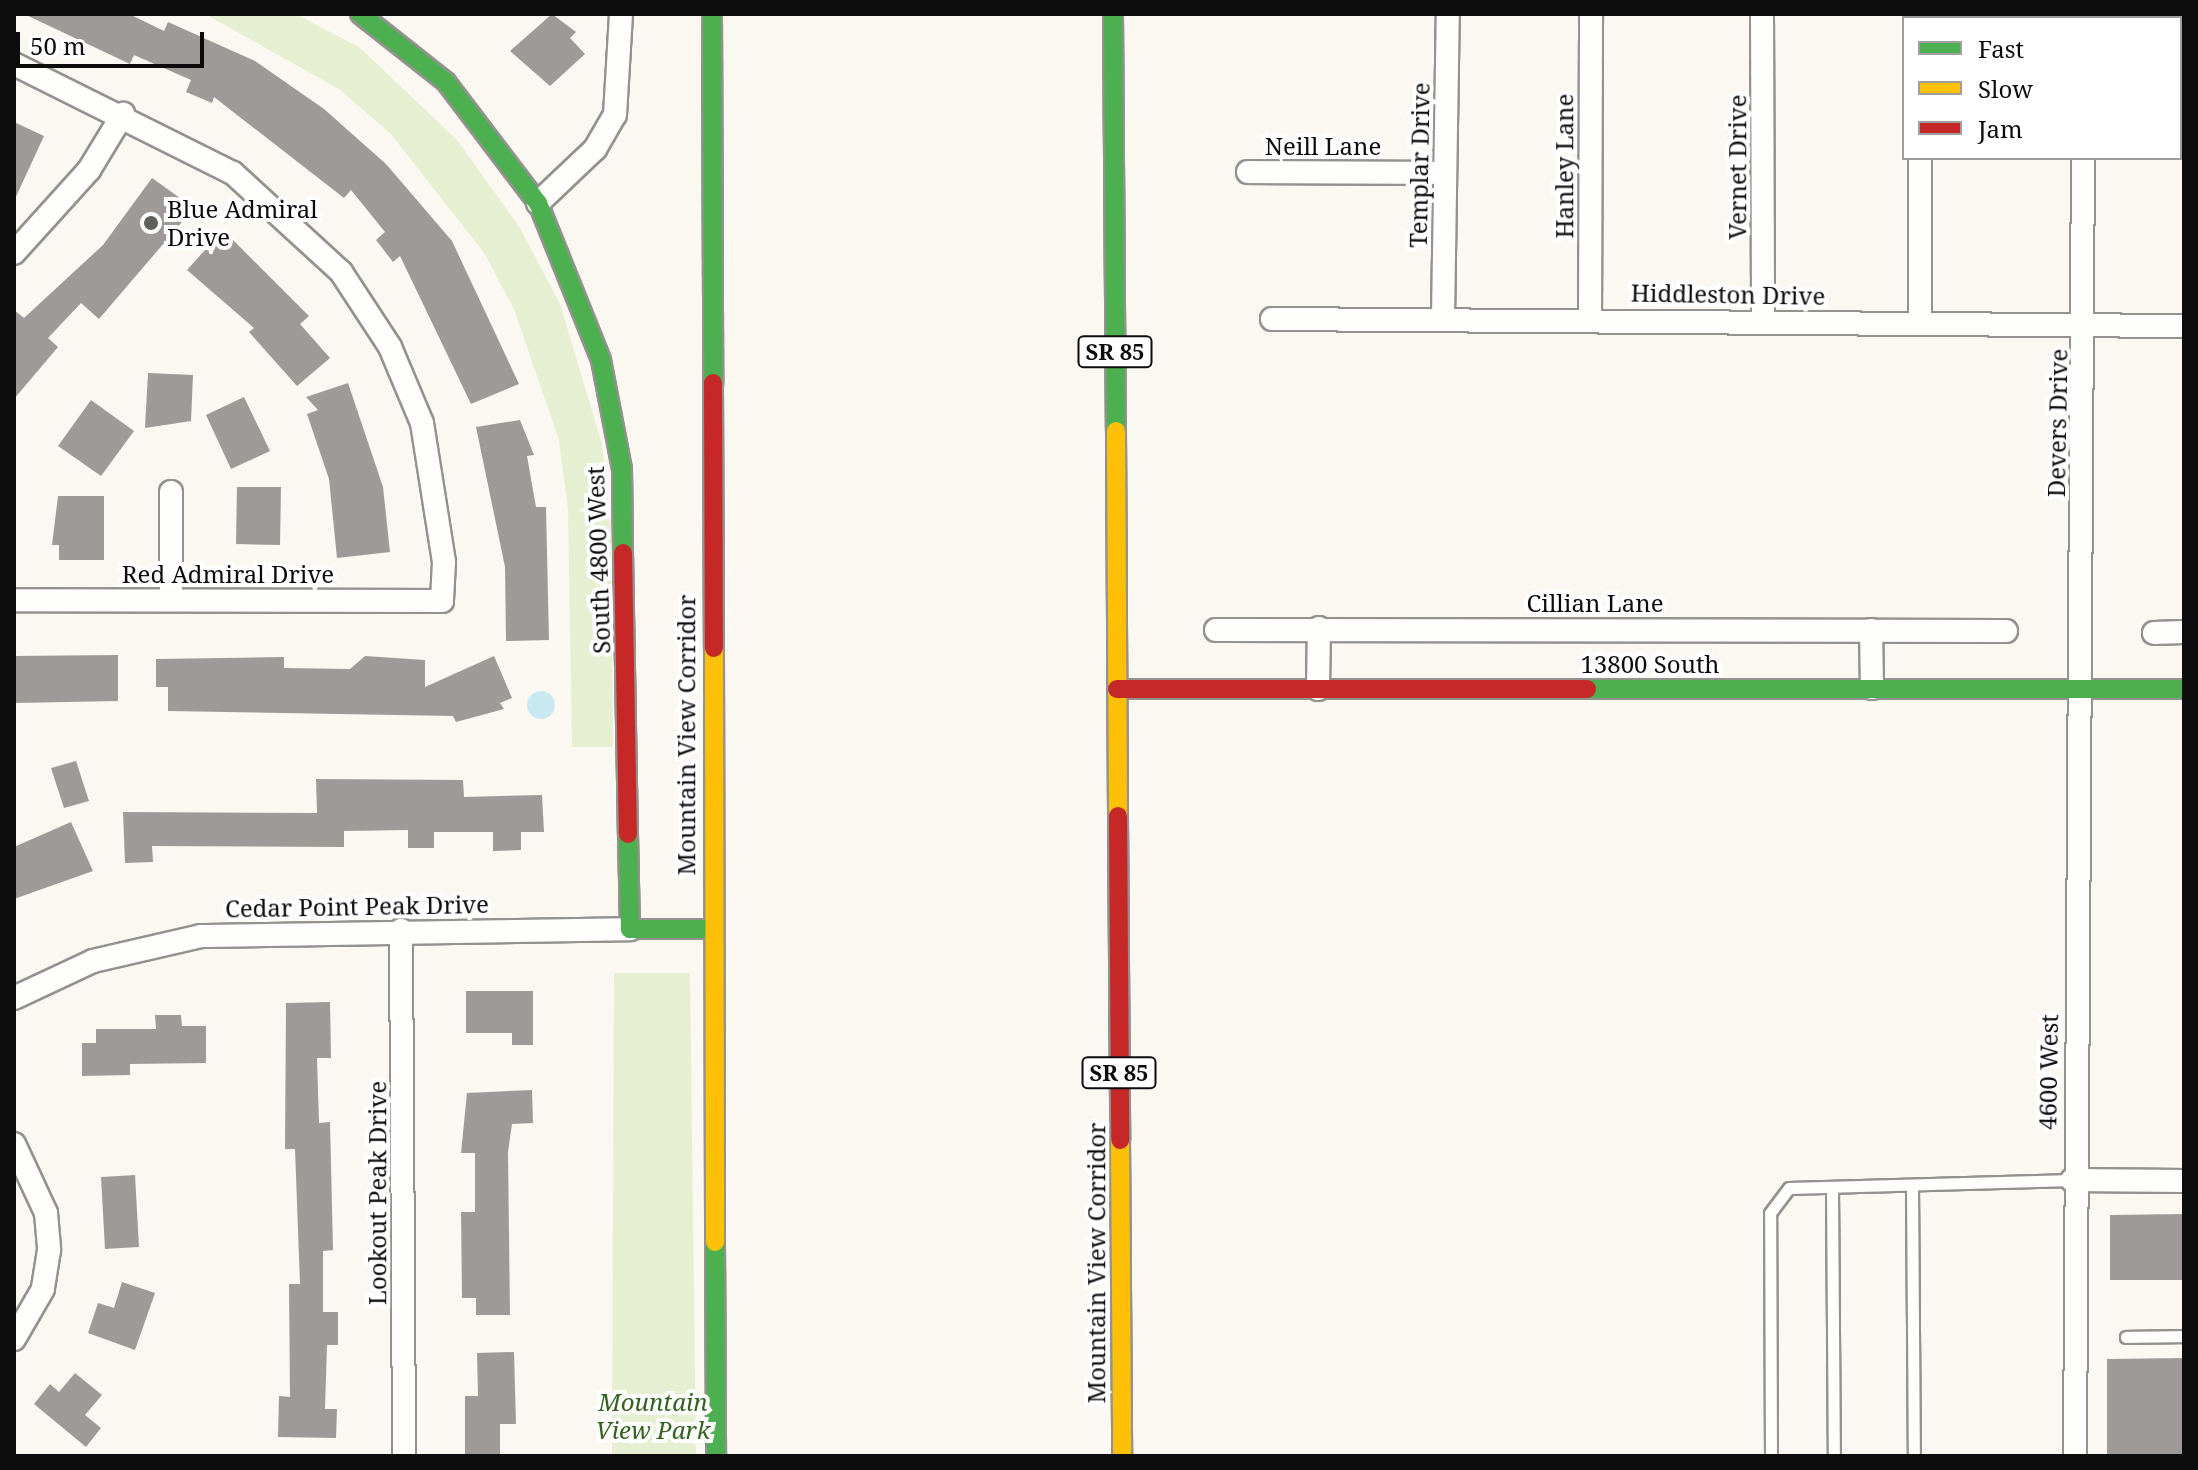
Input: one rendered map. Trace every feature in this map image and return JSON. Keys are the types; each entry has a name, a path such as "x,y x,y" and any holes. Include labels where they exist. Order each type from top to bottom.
{"main road":[{"name":"South 4800 West","path":"360,14 446,82 538,203 601,360 622,469 630,929"},
{"name":"Mountain View Corridor","path":"712,14 712,929 716,1456"},
{"name":"Mountain View Corridor","path":"1113,14 1122,1456"},
{"name":"13800 South","path":"1117,689 2184,689"},
{"name":"Cedar Point Peak Drive","path":"630,929 712,929"}],"street":[{"path":"538,203 595,149 615,115 621,14"},
{"name":"Templar Drive","path":"1443,318 1448,14"},
{"name":"Hanley Lane","path":"1590,319 1591,14"},
{"name":"Vernet Drive","path":"1762,14 1763,319"},
{"path":"14,64 123,114 89,170 14,253"},
{"name":"Red Admiral Drive","path":"14,600 442,601 442,528 432,460 408,386 367,308 273,204 191,147 123,114"},
{"path":"1920,160 1920,323"},
{"name":"Devers Drive","path":"2080,688 2083,160"},
{"name":"Neill Lane","path":"1248,172 1445,173"},
{"name":"Hiddleston Drive","path":"1272,319 1763,319 2084,327 2184,326"},
{"path":"171,492 171,600"},
{"path":"1318,689 1319,628"},
{"name":"Cillian Lane","path":"1216,630 2006,631"},
{"path":"1871,630 1872,688"},
{"path":"2154,633 2184,632"},
{"name":"4600 West","path":"2075,1456 2072,1180 2080,688"},
{"name":"Cedar Point Peak Drive","path":"14,998 93,961 201,936 401,930 630,929"},
{"name":"Lookout Peak Drive","path":"401,930 404,1456"},
{"path":"14,1144 46,1213 49,1250 43,1289 14,1339"},
{"path":"2072,1180 2184,1181"}],"lane":[{"path":"1771,1456 1770,1213 1789,1188 2072,1180"},
{"path":"1912,1185 1914,1456"},
{"path":"1832,1187 1834,1456"},
{"path":"2126,1337 2184,1336"}],"green space":[{"path":"205,14 295,14 359,47 457,140 520,228 560,304 602,444 611,525 613,747 572,747 568,509 559,440 514,309 485,254 391,134 339,89"},
{"name":"Mountain View Park","path":"614,973 690,973 696,1456 612,1456"}],"water":[{"path":"541,691 551,695 555,705 551,715 541,719 531,715 527,705 531,695"}],"building":[{"path":"24,14 129,14 164,31 168,22 255,61 324,109 386,164 452,241 519,384 471,404 400,256 393,262 376,240 385,232 351,190 344,198 214,97 212,103 186,92 191,80 134,55 130,64"},
{"path":"552,14 576,32 570,38 585,54 550,86 510,51"},
{"path":"14,122 44,136 14,201"},
{"path":"152,178 194,208 99,319 81,303 48,338 58,347 14,399 14,310 24,318 103,245"},
{"path":"223,230 309,316 300,324 330,358 297,386 249,332 254,328 187,270"},
{"path":"148,373 193,375 191,421 145,428"},
{"path":"348,383 383,487 390,552 337,558 329,479 307,414 318,410 306,397"},
{"path":"244,397 270,451 231,469 206,415"},
{"path":"91,400 134,431 101,476 58,446"},
{"path":"520,420 534,455 527,456 536,507 546,507 549,640 506,641 505,567 476,427"},
{"path":"237,487 281,487 280,545 236,544"},
{"path":"58,496 104,496 104,560 59,560 59,545 52,545"},
{"path":"118,655 118,701 14,703 14,656"},
{"path":"365,656 425,660 425,687 494,656 512,698 500,703 504,709 456,722 453,716 168,711 168,687 156,687 156,659 284,657 284,668 350,669"},
{"path":"76,761 89,801 64,808 51,768"},
{"path":"316,779 463,780 464,797 542,795 544,832 521,832 521,850 493,851 493,832 434,832 434,848 408,848 408,830 344,831 344,847 152,846 153,862 125,863 123,812 317,813"},
{"path":"71,822 93,871 14,899 14,847"},
{"path":"466,991 533,991 533,1045 512,1045 512,1033 466,1033"},
{"path":"330,1002 331,1058 317,1058 319,1123 330,1122 333,1250 323,1251 323,1312 338,1312 338,1345 327,1345 325,1409 337,1409 336,1438 278,1437 279,1396 290,1397 289,1284 300,1284 295,1149 285,1149 286,1003"},
{"path":"155,1015 181,1015 182,1026 206,1026 206,1063 130,1064 130,1075 82,1076 82,1043 96,1043 96,1029 156,1029"},
{"path":"532,1090 533,1123 512,1124 508,1152 510,1315 476,1315 476,1298 462,1298 461,1212 475,1212 475,1153 461,1153 467,1093"},
{"path":"135,1175 139,1247 105,1249 101,1177"},
{"path":"2184,1214 2184,1280 2110,1280 2110,1215"},
{"path":"122,1282 155,1293 135,1350 88,1333 98,1303 114,1308"},
{"path":"514,1352 516,1424 500,1424 500,1456 465,1456 465,1396 478,1396 477,1353"},
{"path":"2184,1358 2184,1456 2107,1456 2107,1359"},
{"path":"75,1373 102,1395 85,1415 101,1428 86,1447 34,1404 50,1384 59,1392"}],"traffic: fast":[{"path":"360,14 446,82 538,203 601,360 622,469 623,553"},
{"path":"712,14 713,383"},
{"path":"1113,14 1116,431"},
{"path":"1587,689 2184,689"},
{"path":"628,834 630,929 712,929"},
{"path":"715,1242 716,1456"}],"traffic: slow":[{"path":"1116,431 1118,816"},
{"path":"714,648 715,1242"},
{"path":"1120,1140 1122,1456"}],"traffic: jam":[{"path":"713,383 714,648"},
{"path":"623,553 628,834"},
{"path":"1117,689 1587,689"},
{"path":"1118,816 1120,1140"}],"place":[{"name":"Blue Admiral Drive","path":"151,223"}]}
